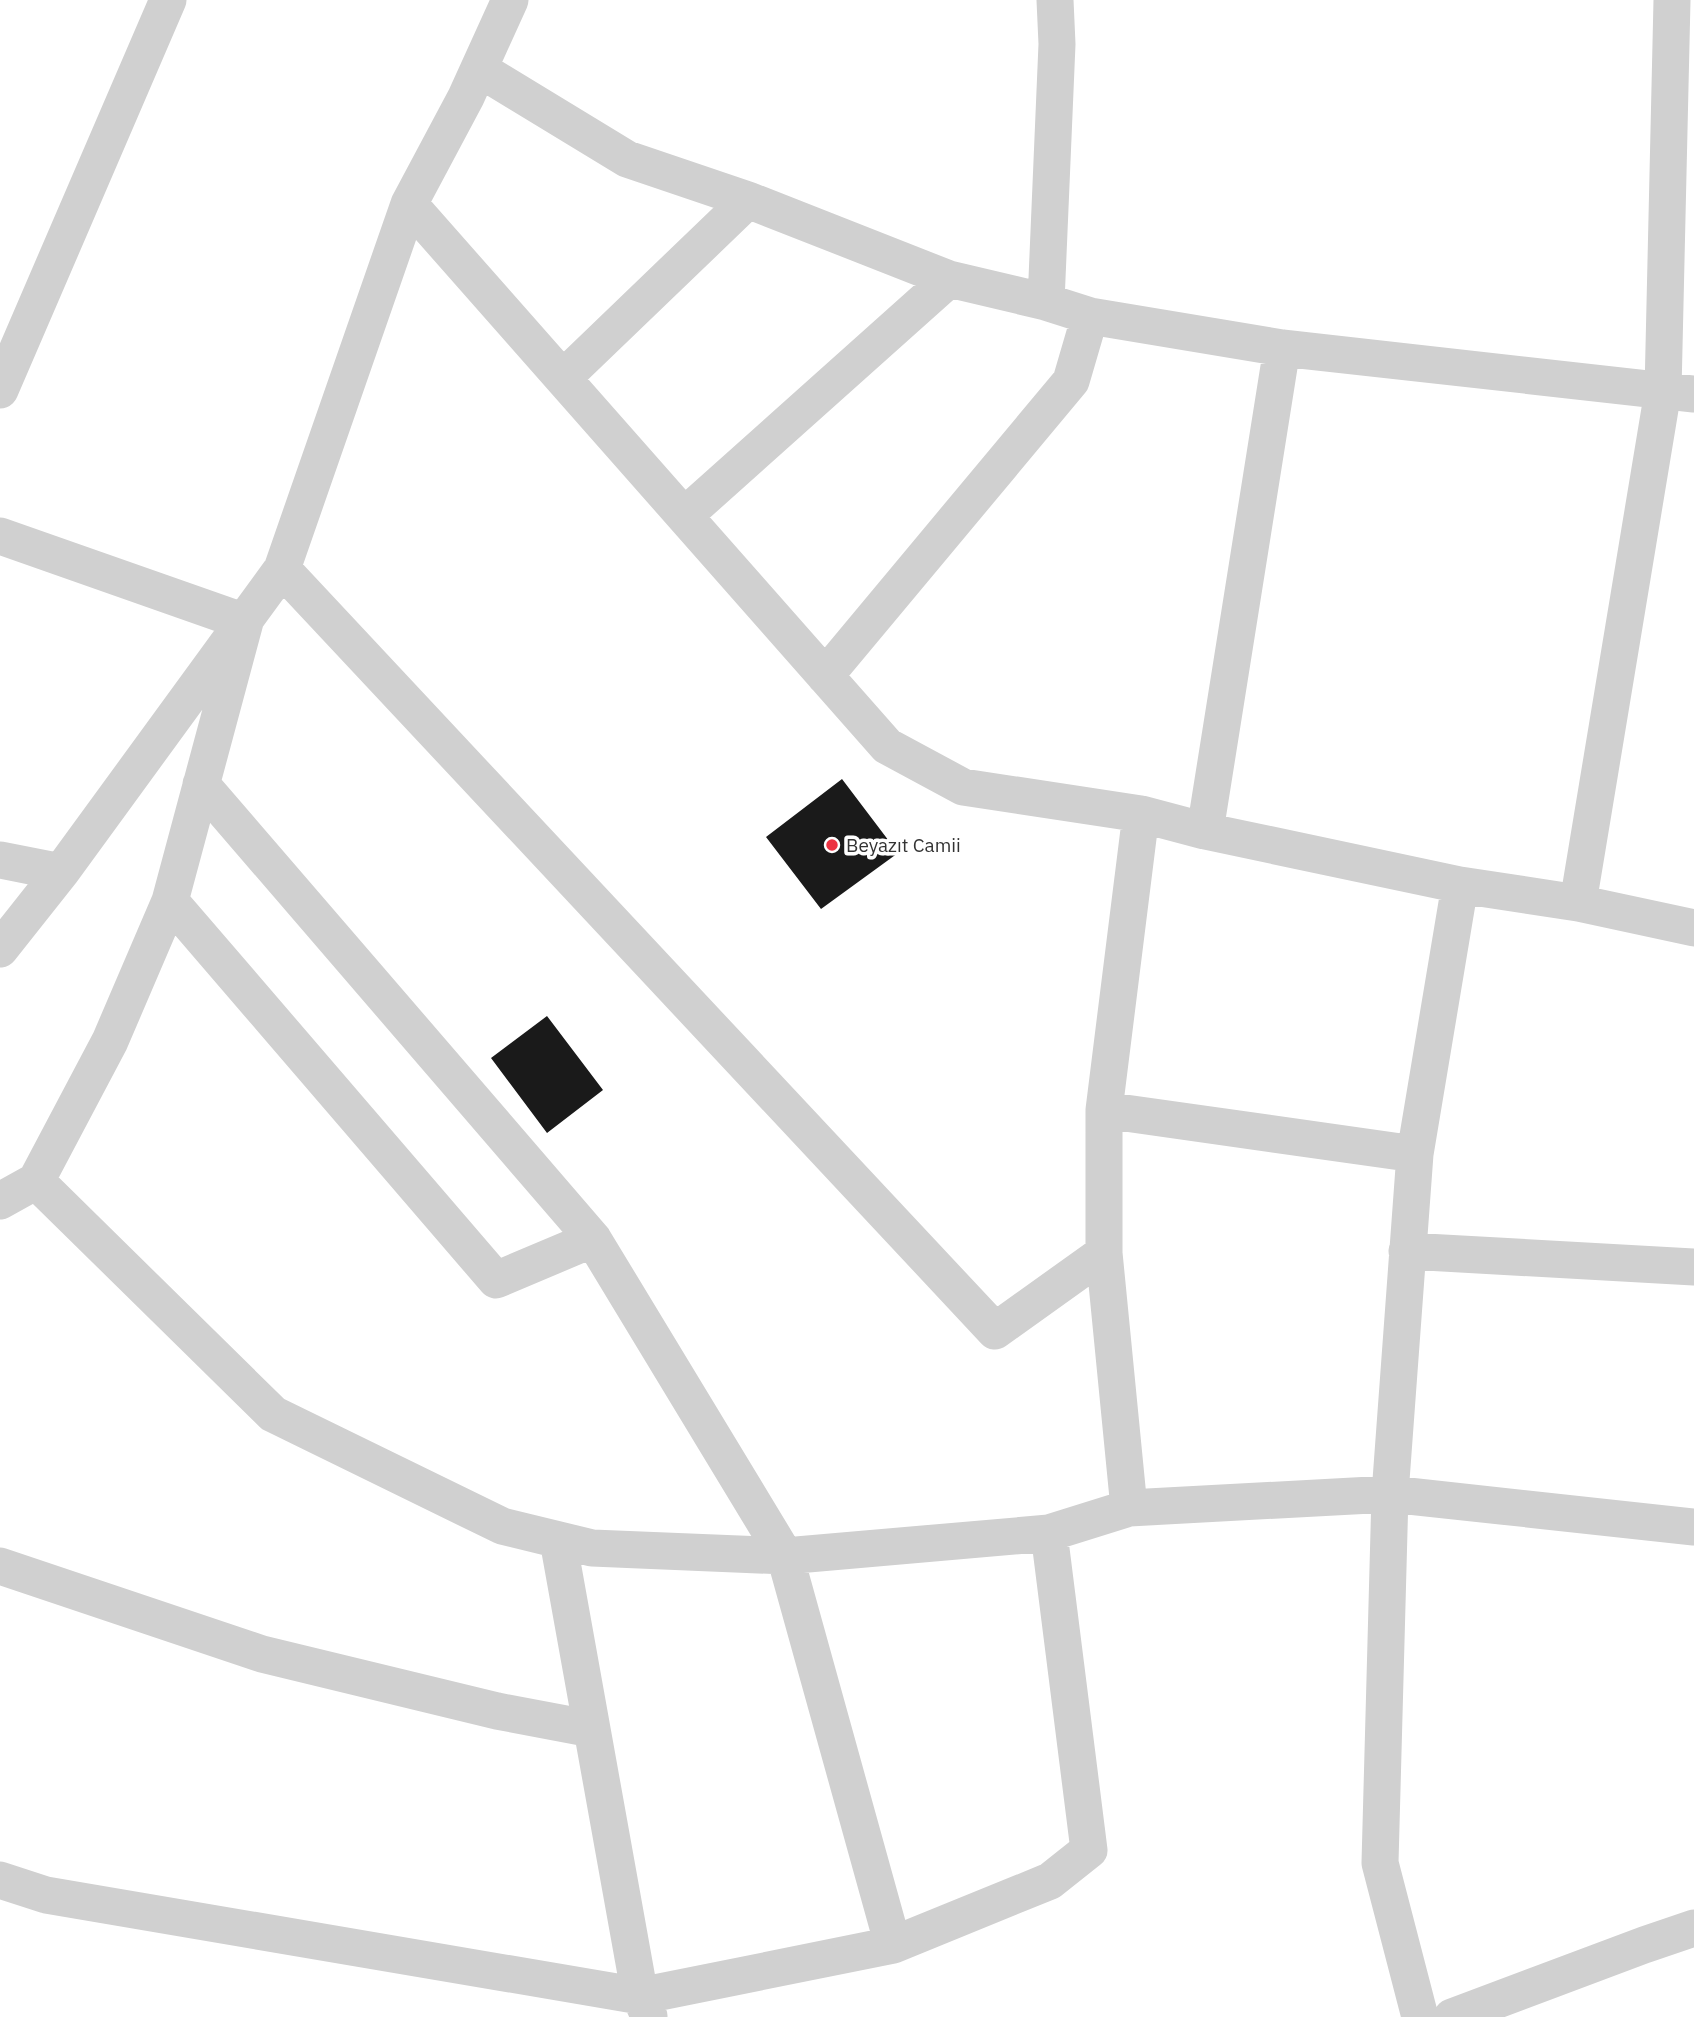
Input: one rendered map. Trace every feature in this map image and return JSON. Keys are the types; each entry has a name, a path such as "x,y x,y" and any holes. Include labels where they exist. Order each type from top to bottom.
{"street":[{"path":"0,390 168,0"},
{"path":"0,950 61,872 282,569 409,204 466,97 510,0"},
{"path":"1046,302 1058,44 1055,0"},
{"path":"1578,903 1679,392 1672,0"},
{"path":"479,69 627,159 748,200 949,279 1046,302 1090,316 1282,348 1679,392"},
{"path":"563,378 748,200"},
{"path":"409,204 887,746 963,787 1141,814 1205,831 1460,885 1578,903 1694,928"},
{"path":"684,516 949,279"},
{"path":"825,676 1071,381 1090,316"},
{"path":"1205,831 1282,348"},
{"path":"0,536 245,622"},
{"path":"282,569 995,1331 1104,1253"},
{"path":"0,1201 36,1181 110,1041 170,901 245,622"},
{"path":"201,783 593,1239 785,1556 893,1945"},
{"path":"1129,1508 1104,1253 1104,1110 1141,814"},
{"path":"0,860 61,872"},
{"path":"1420,2017 1380,1863 1390,1493 1415,1154 1460,885"},
{"path":"170,901 496,1280 593,1239"},
{"path":"1104,1110 1415,1154"},
{"path":"36,1181 273,1414 502,1526 592,1549 785,1556 1049,1533 1129,1508 1390,1493 1694,1527"},
{"path":"1407,1251 1694,1267"},
{"path":"0,1880 46,1895 645,2007 893,1945 1050,1881 1089,1850 1049,1533"},
{"path":"558,1540 645,2007"},
{"path":"0,1566 262,1654 497,1711 592,1729"},
{"path":"1452,2017 1694,1928"}],"building":[{"name":"Beyazıt Camii","path":"842,779 898,853 821,909 766,837"},
{"path":"547,1016 603,1090 547,1133 491,1058"}],"place":[{"name":"Beyazıt Camii","path":"832,845"}]}
